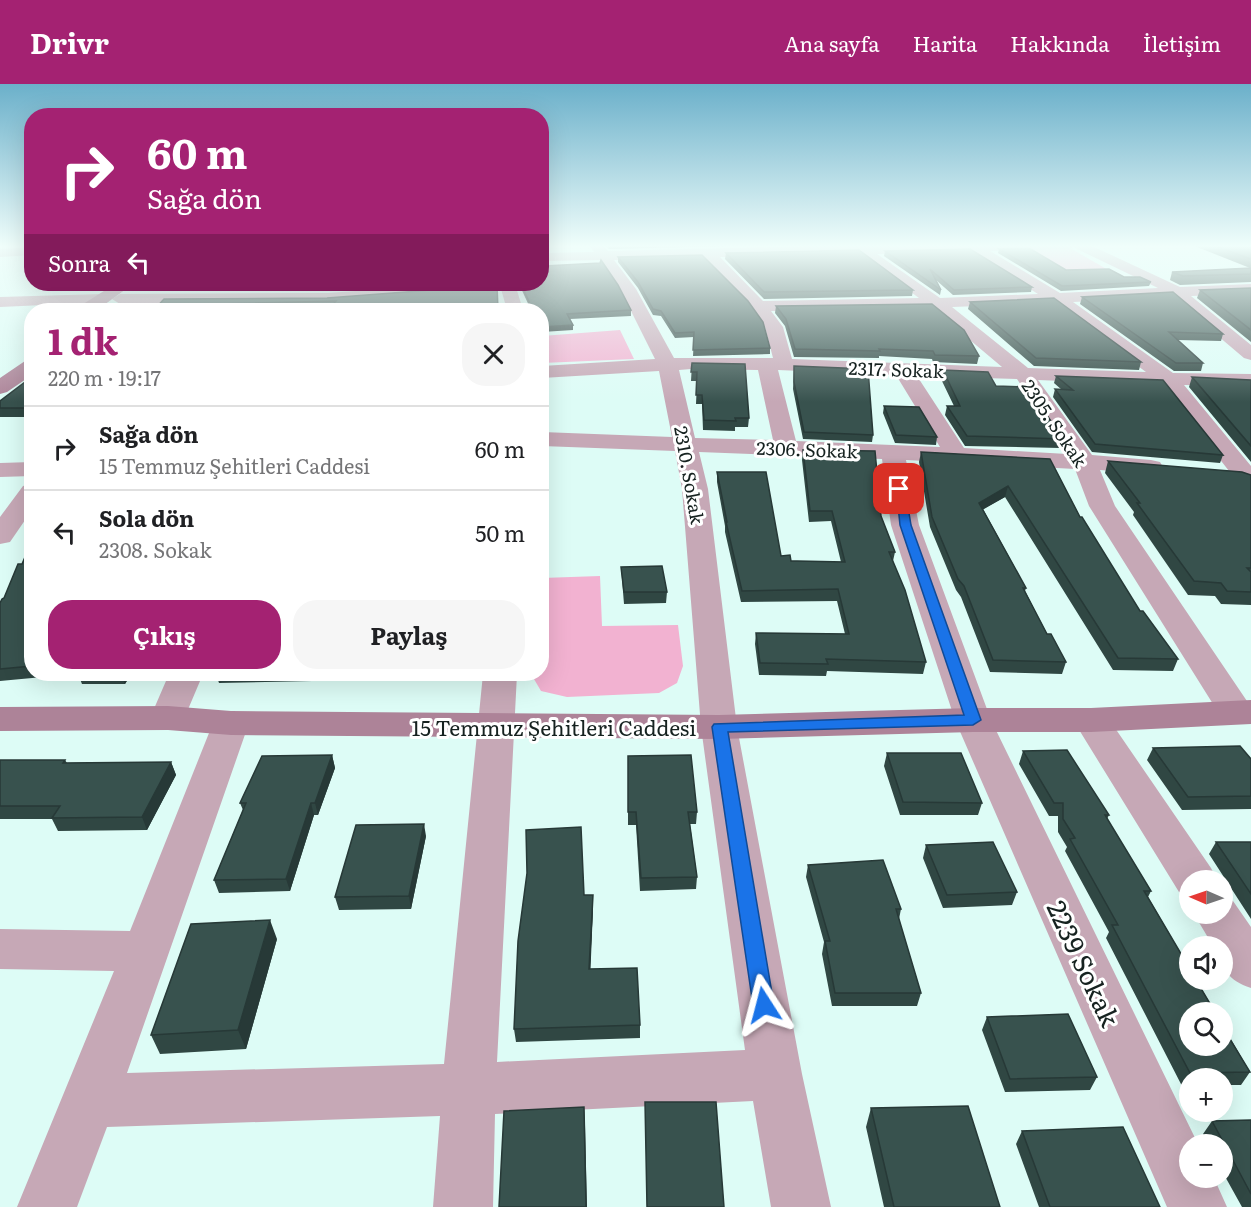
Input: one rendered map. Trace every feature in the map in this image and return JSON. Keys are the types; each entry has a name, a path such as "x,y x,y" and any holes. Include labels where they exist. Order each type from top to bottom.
{"main road":[{"path":"12,378 24,359"},
{"name":"15 Temmuz Şehitleri Caddesi","path":"0,719 168,718 231,723 719,727 973,720 1091,720 1244,712"}],"street":[{"path":"311,297 334,297"},
{"name":"2310. Sokak","path":"633,297 669,365 695,489 719,727 775,1074 801,1207"},
{"path":"751,297 774,327 786,447"},
{"name":"2305. Sokak","path":"928,297 1023,374 1084,461 1102,506 1244,712"},
{"path":"759,306 936,303 1075,297"},
{"path":"1182,297 1248,348"},
{"path":"322,303 328,298"},
{"path":"1057,298 1168,379 1249,477"},
{"path":"0,302 34,303"},
{"name":"2317. Sokak","path":"549,372 669,365 776,364 1251,380"},
{"path":"903,370 957,455"},
{"name":"2306. Sokak","path":"549,439 686,446 786,447 1084,461 1176,469"},
{"name":"2239 Sokak","path":"893,453 905,525 973,720 1197,1207"},
{"path":"0,470 24,469"},
{"path":"1210,472 1249,477"},
{"path":"0,536 24,503"},
{"path":"168,718 183,681"},
{"path":"463,1207 469,1089 499,681"},
{"path":"1091,720 1188,870"},
{"path":"47,1207 90,1101 231,723"},
{"path":"1223,924 1251,967"},
{"path":"0,949 146,951"},
{"path":"90,1101 469,1089 775,1074"}],"shaded area":[{"path":"620,330 634,359 549,363 549,335"},
{"path":"600,576 602,626 678,625 683,666 677,683 659,693 567,697 541,691 535,681 549,681 549,578"}],"building":[{"path":"497,297 498,303 334,303 336,301 160,303 164,299"},
{"path":"527,297 624,297 631,310 567,314 573,325 549,327 549,303 530,303"},
{"path":"647,297 744,297 763,322 770,348 693,350 694,332 675,333 661,311 653,309"},
{"path":"1083,297 1179,297 1223,334 1169,332 1203,363 1176,363"},
{"path":"1209,297 1251,297 1251,330"},
{"path":"1054,298 1141,362 1036,358 970,302"},
{"path":"932,304 964,330 979,356 935,355 933,351 795,349 786,319 776,306"},
{"path":"692,363 745,364 749,418 735,418 736,421 704,420 702,395 696,395 697,372 691,372"},
{"path":"794,366 868,369 873,435 804,432 794,382"},
{"path":"943,370 988,372 996,386 1028,387 1063,439 967,436 947,406 960,406"},
{"path":"1056,376 1163,380 1223,455 1095,444 1055,389 1073,390"},
{"path":"1192,377 1251,380 1251,446"},
{"path":"24,383 24,408 0,408 0,401"},
{"path":"884,406 919,407 937,437 896,435"},
{"path":"803,450 875,451 881,516 895,552 889,552 905,590 926,662 826,659 828,664 760,663 756,633 849,634 838,589 742,591 717,472 766,472 781,556 790,555 791,561 845,562 832,511 810,511"},
{"path":"921,452 1050,459 1080,517 1140,611 1143,611 1178,659 1118,658 1008,486 979,503 1026,588 1023,588 1047,634 1051,634 1066,662 993,660 964,586 958,579 932,517"},
{"path":"1108,461 1242,472 1251,475 1251,568 1247,568 1251,572 1251,592 1227,591 1221,583 1194,581"},
{"path":"24,559 24,667 0,669 0,603 18,564 22,564"},
{"path":"662,566 667,592 624,592 621,567"},
{"path":"1240,746 1251,759 1251,796 1188,797 1153,748"},
{"path":"1067,750 1109,815 1105,815 1151,891 1144,891 1179,950 1179,990 1202,990 1209,1002 1179,1002 1179,1052 1112,925 1118,925 1070,839 1075,838 1063,819 1063,803 1054,803 1023,751"},
{"path":"887,753 961,753 982,803 903,802"},
{"path":"332,755 315,803 311,803 286,879 214,880 246,803 240,803 262,756"},
{"path":"691,755 697,812 688,812 697,877 641,878 636,812 628,812 628,756"},
{"path":"0,760 65,760 63,763 171,762 142,817 52,818 60,806 0,806"},
{"path":"424,824 409,896 335,897 356,825"},
{"path":"581,827 584,895 593,895 589,969 637,968 640,1025 514,1029 518,941 527,873 526,830"},
{"path":"993,842 1017,892 947,895 926,845"},
{"path":"1216,842 1251,842 1251,894"},
{"path":"883,860 901,909 896,909 921,993 835,993 825,941 830,941 808,865"},
{"path":"270,920 238,1030 151,1035 191,924"},
{"path":"1068,1014 1097,1077 1010,1079 987,1017"},
{"path":"1233,1044 1250,1072 1233,1072 1233,1068 1187,1068 1181,1056 1233,1056"},
{"path":"645,1102 716,1102 724,1207 647,1207"},
{"path":"968,1106 1000,1207 894,1207 871,1108"},
{"path":"584,1107 586,1207 499,1207 504,1111"},
{"path":"1251,1120 1251,1194 1233,1160 1233,1134 1219,1134 1213,1122"},
{"path":"1123,1127 1160,1207 1050,1207 1022,1131"}],"route":[{"path":"764,1005 719,727 973,720 905,525 899,489"}]}
